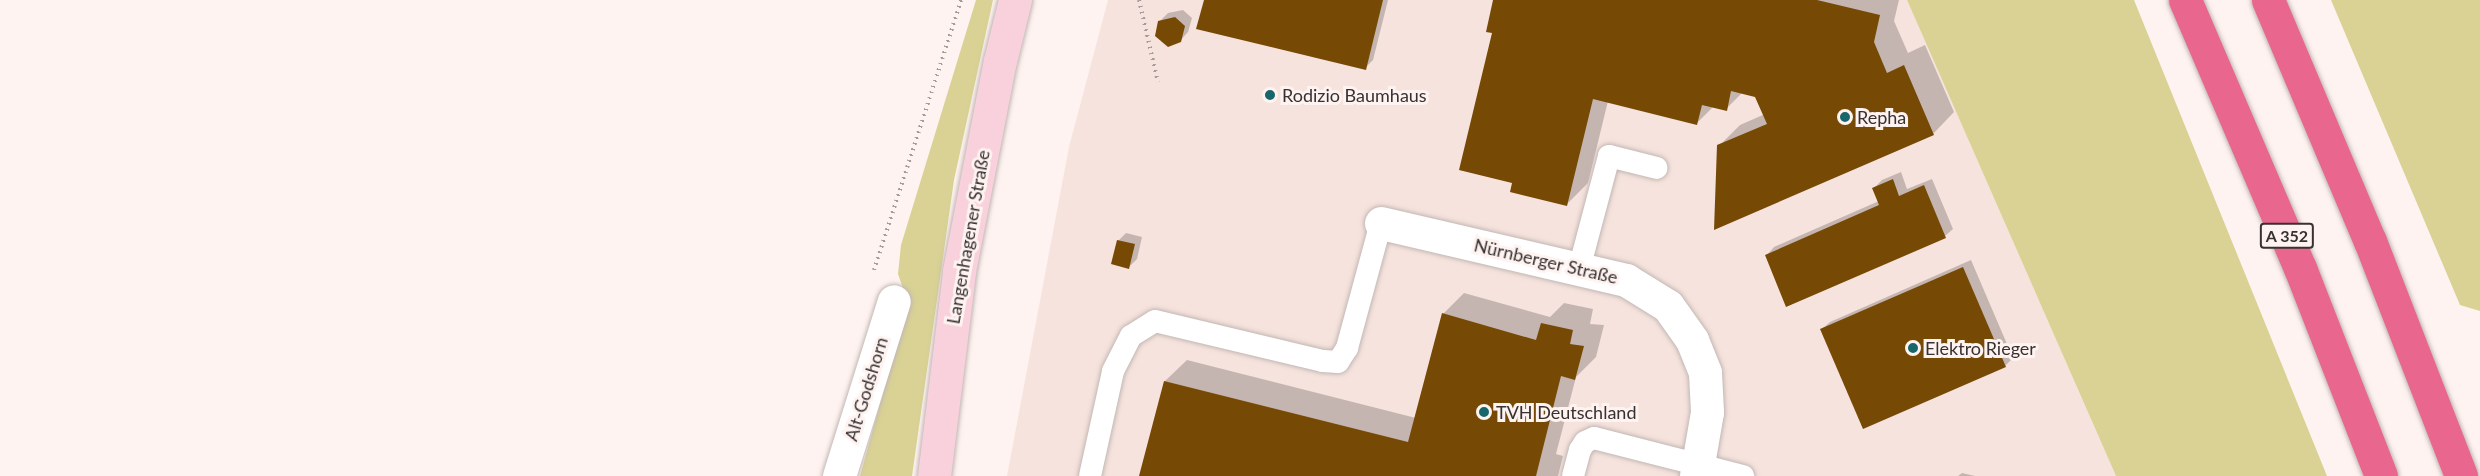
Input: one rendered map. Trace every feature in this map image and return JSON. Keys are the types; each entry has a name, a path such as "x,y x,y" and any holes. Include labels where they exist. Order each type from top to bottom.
{"highway":[{"name":"A 352","path":"2185,0 2300,268 2381,476"},
{"path":"2268,0 2370,241 2461,476"}],"main road":[{"name":"Langenhagener Straße","path":"934,476 959,270 1000,61 1015,0"}],"street":[{"name":"Nürnberger Straße","path":"1381,223 1626,280 1668,306 1692,340 1705,372 1707,412 1697,470"},
{"name":"Alt-Godshorn","path":"839,476 894,302"}],"lane":[{"path":"1579,269 1609,156 1657,168"},
{"path":"1090,476 1113,371 1131,336 1155,321 1323,361 1338,362 1347,348 1381,223"},
{"path":"1573,476 1580,450 1585,442 1593,438 1697,470 1743,476"}],"path":[{"path":"874,271 961,0"},
{"path":"1139,0 1158,82"}],"shaded area":[{"path":"976,0 993,0 954,180 912,476 860,476 902,325 905,294 898,274 901,245"},
{"path":"1108,0 1907,0 2116,476 1007,476 1069,147"},
{"path":"1907,0 2134,0 2327,476 2116,476"},
{"path":"2331,0 2480,0 2480,311 2460,305"}],"building":[{"path":"1204,0 1383,0 1366,70 1196,29"},
{"name":"Repha","path":"1493,0 1817,0 1880,15 1874,42 1887,73 1904,65 1934,135 1714,230 1717,145 1767,124 1755,97 1731,91 1727,111 1702,105 1697,125 1593,99 1567,206 1510,192 1512,183 1459,170 1492,33 1486,32"},
{"path":"1175,17 1185,26 1181,42 1168,47 1155,36 1158,21"},
{"path":"1893,179 1899,196 1924,185 1946,238 1786,307 1765,255 1879,205 1872,188"},
{"path":"1117,240 1135,244 1129,269 1111,264"},
{"name":"Elektro Rieger","path":"1963,267 2006,367 1863,429 1820,329"},
{"name":"TVH Deutschland","path":"1442,313 1536,340 1541,323 1573,330 1570,344 1584,346 1575,380 1561,376 1536,476 1139,476 1164,381 1408,442"}],"place":[{"name":"Rodizio Baumhaus","path":"1270,95"},
{"name":"Repha","path":"1845,117"},
{"name":"Elektro Rieger","path":"1913,348"},
{"name":"TVH Deutschland","path":"1484,412"}]}
